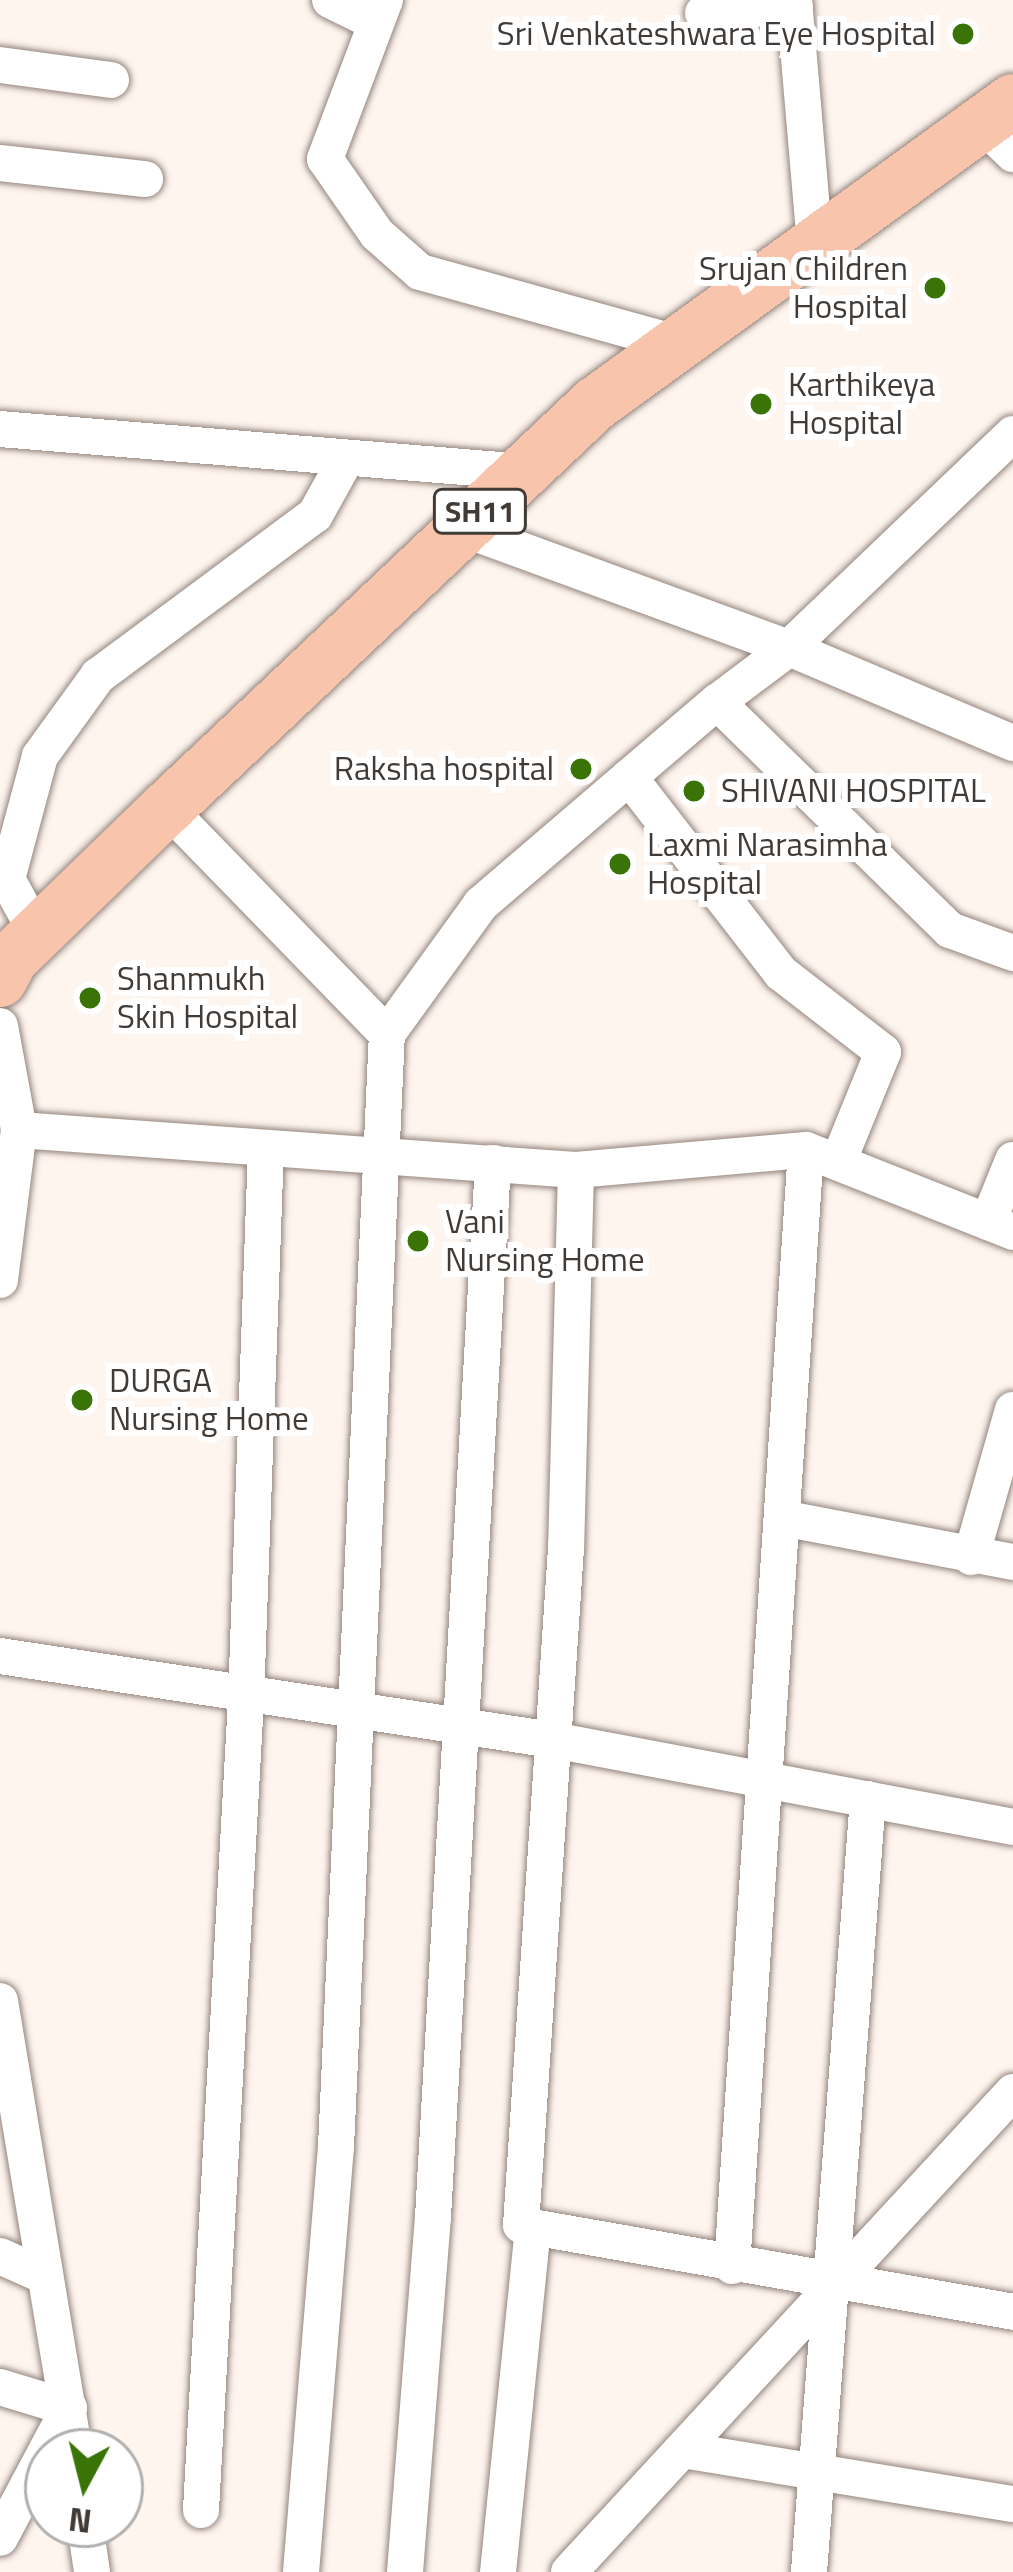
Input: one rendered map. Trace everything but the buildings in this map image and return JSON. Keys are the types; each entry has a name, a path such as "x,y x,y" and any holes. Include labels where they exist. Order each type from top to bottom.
{"main road":[{"name":"SH11","path":"0,980 37,934 167,808 595,404 815,244 1003,126"}],"street":[{"path":"330,0 380,11 325,159 377,235 420,272 679,344"},
{"path":"703,13 794,3 815,244"},
{"path":"0,65 111,80"},
{"path":"0,163 145,179"},
{"path":"0,429 345,461 524,472"},
{"path":"301,2572 360,1713 387,1034 481,904 717,702 789,648 1013,434"},
{"path":"37,934 7,878 40,756 98,676 315,515 345,461"},
{"path":"460,528 789,648 1013,743"},
{"path":"717,702 950,930 1013,953"},
{"path":"629,777 781,973 883,1052 822,1156 782,1518 732,2266"},
{"path":"167,808 387,1034"},
{"path":"0,1026 19,1130 0,1280"},
{"path":"19,1130 576,1170 822,1156 1000,1227 1013,1160"},
{"path":"200,2510 246,1699 266,1148"},
{"path":"405,2572 493,1162"},
{"path":"576,1170 553,1740 521,2225 732,2266 1013,2312"},
{"path":"971,1557 1013,1410"},
{"path":"782,1518 1013,1562"},
{"path":"0,1657 246,1699 553,1740 1013,1827"},
{"path":"809,2572 835,2282 868,1799"},
{"path":"0,2001 12,2156 42,2275 72,2428"},
{"path":"569,2572 1013,2092"},
{"path":"498,2572 532,2227"},
{"path":"0,2256 42,2275"},
{"path":"0,2387 69,2408"},
{"path":"0,2538 69,2408"},
{"path":"682,2450 1013,2504"}],"place":[{"name":"Sri Venkateshwara Eye Hospital","path":"963,34"},
{"name":"Srujan Children Hospital","path":"935,288"},
{"name":"Karthikeya Hospital","path":"761,404"},
{"name":"Raksha hospital","path":"581,769"},
{"name":"SHIVANI HOSPITAL","path":"694,791"},
{"name":"Laxmi Narasimha Hospital","path":"620,864"},
{"name":"Shanmukh Skin Hospital","path":"90,998"},
{"name":"Vani Nursing Home","path":"418,1241"},
{"name":"DURGA Nursing Home","path":"82,1400"}]}
